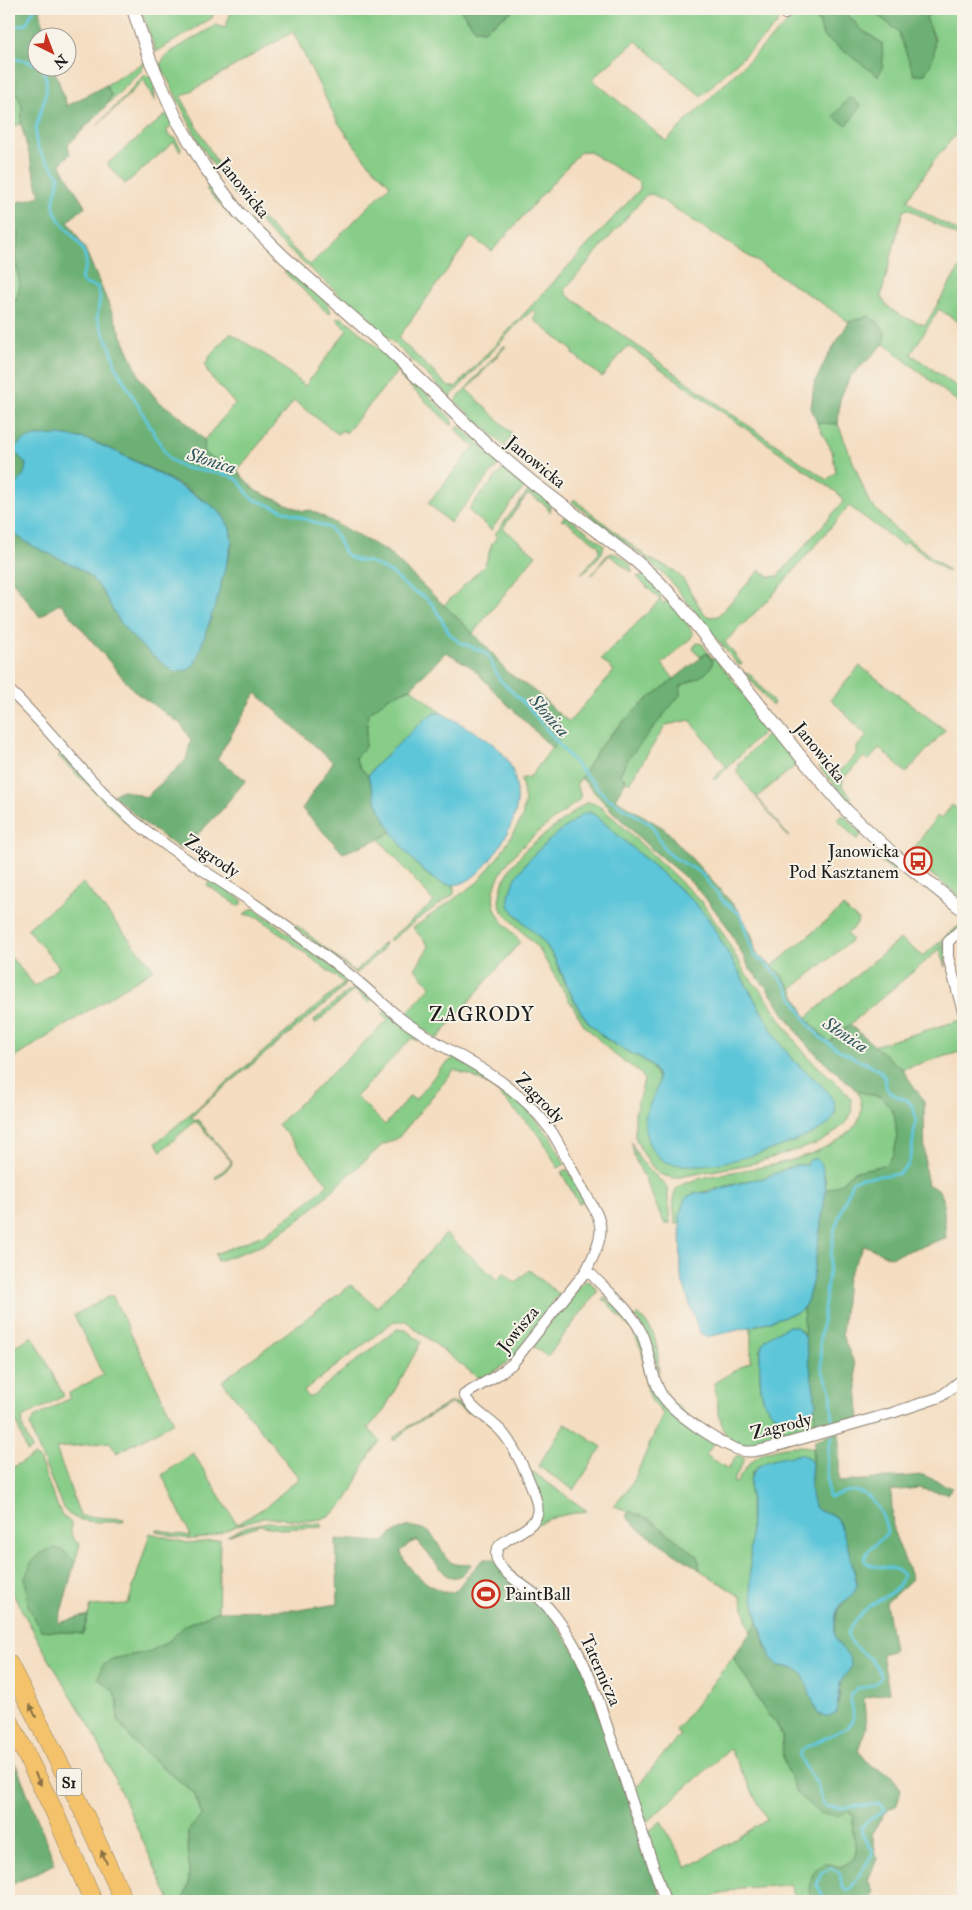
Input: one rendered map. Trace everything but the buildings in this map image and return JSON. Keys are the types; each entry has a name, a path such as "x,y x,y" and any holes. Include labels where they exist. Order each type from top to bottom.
{"highway":[{"name":"S1","path":"9,1664 77,1798 124,1901"},
{"name":"S1","path":"9,1720 54,1811 93,1901"}],"street":[{"name":"Janowicka","path":"133,9 150,60 176,118 204,166 239,213 284,257 386,347 489,446 532,482 637,562 658,581 681,606 805,762 847,811 896,857 963,910"},
{"name":"Zagrody","path":"9,690 100,790 142,828 269,914 355,980 403,1021 480,1066 524,1099 553,1133 577,1180 598,1214 600,1236 586,1271 638,1325 649,1353 656,1383 663,1397 702,1431 746,1452 760,1450 892,1414 940,1397 963,1379"},
{"path":"963,926 948,942 948,957 963,1012"},
{"name":"Jowisza","path":"464,1396 500,1374 512,1364 586,1271"},
{"name":"Taternicza","path":"464,1396 471,1407 499,1428 509,1440 537,1504 537,1514 533,1522 499,1546 496,1554 497,1561 506,1572 539,1598 551,1611 583,1659 596,1692 665,1901"}],"green space":[{"path":"9,9 40,9 43,28 28,28 28,78 57,78 67,106 106,85 111,95 107,105 68,145 70,154 60,164 85,207 68,221 85,249 140,378 158,401 181,417 204,440 205,454 237,471 256,491 303,511 311,510 388,552 473,633 507,672 537,693 557,712 562,734 553,749 473,668 446,652 411,688 389,697 368,714 365,747 355,758 368,776 379,806 393,831 379,839 343,853 302,809 333,762 256,693 217,759 246,780 226,806 182,850 145,824 113,795 122,790 146,797 186,760 191,740 181,724 135,692 60,603 40,617 9,576 9,526 25,541 83,571 95,581 125,629 133,637 150,650 188,670 195,664 203,641 230,552 232,538 227,522 214,507 180,485 136,461 85,439 36,436 22,458 26,468 23,478 9,495 9,300 16,301 20,285 15,259 19,236 18,228 9,219 9,205 40,196 21,124 22,105 9,81"},
{"path":"141,9 146,11 149,9 215,9 212,18 156,52"},
{"path":"222,9 460,9 475,29 484,30 515,9 779,9 780,17 776,26 701,96 636,41 592,79 666,141 786,24 790,18 787,9 800,11 819,21 823,36 878,75 882,43 862,30 842,9 870,9 898,31 915,75 925,74 935,38 926,18 932,9 963,9 963,126 934,161 907,200 921,211 963,234 963,239 908,209 903,211 881,296 884,302 894,311 925,325 963,262 963,325 939,309 911,354 963,391 963,406 884,344 885,332 868,316 849,322 652,194 646,195 565,289 567,295 723,408 827,480 836,472 832,451 817,423 838,424 869,502 893,527 949,571 946,571 907,542 902,545 849,506 771,597 725,642 742,664 738,665 667,577 572,502 574,499 648,558 675,571 683,579 704,614 710,617 718,616 760,570 769,577 778,576 843,502 839,494 630,347 626,348 602,377 533,319 536,313 533,310 519,322 450,397 394,343 272,235 230,189 232,186 251,208 310,265 390,185 364,158 337,121 293,32 181,97 230,183 226,184 200,144 160,64 169,53 216,25 225,28 231,12","holes":["588,151 640,183 640,189 456,387 449,387 398,338 471,237 492,251 580,152"]},
{"path":"460,9 515,9 484,30 475,29"},
{"path":"794,9 842,9 862,30 882,43 883,66 878,76 823,36 819,21 808,14"},
{"path":"870,9 932,9 926,18 934,40 934,52 925,74 914,75 898,31"},
{"path":"145,62 142,70 107,105 111,95 106,85"},
{"path":"145,75 152,77 154,82 155,102 144,80 96,127"},
{"path":"9,81 19,96 22,112 21,124 9,127"},
{"path":"850,96 861,106 847,125 833,117"},
{"path":"169,112 174,124 167,130 168,135 175,138 181,148 180,151 174,142 125,184 107,164"},
{"path":"206,189 213,190 241,223 239,226"},
{"path":"9,219 18,228 19,236 15,259 20,285 16,301 9,300"},
{"path":"289,269 326,302 331,311 329,314 284,272"},
{"path":"868,316 878,322 885,332 884,344 850,377 840,399 838,424 817,423 811,408 814,385 827,357 849,322"},
{"path":"340,317 351,324 398,367 397,372 346,433 340,431 338,434 294,401 237,471 205,454 204,440 235,404 208,373 205,365 210,356 230,333 275,361 305,386 347,330 336,319"},
{"path":"506,346 467,390 513,434 505,445 527,463 525,465 455,401"},
{"path":"408,375 452,419 452,426 400,377"},
{"path":"459,427 499,464 450,523 428,503 474,447 455,429"},
{"path":"503,469 507,469 525,486 491,530 469,511 471,506"},
{"path":"529,490 537,492 547,500 550,512 547,509 548,507 532,496 527,495 503,528 536,555 473,633 444,605 485,565 492,544 497,536 495,534"},
{"path":"566,515 604,545 602,553 583,574 581,574 599,553 599,546 565,520 561,520"},
{"path":"611,553 625,559 630,565 632,572 609,555 591,576 606,556"},
{"path":"645,575 662,593 660,600 637,577"},
{"path":"660,600 663,603 669,600 686,621 693,634 662,664 674,679 644,703 606,739 576,785 580,794 579,800 522,847 499,877 494,892 495,908 499,917 520,942 437,1039 406,1018 406,1014 431,986 415,969 429,946 413,928 478,882 501,853 522,818 525,801 521,779 531,776 562,734 557,712 569,722 614,671 601,659"},
{"path":"697,643 702,644 712,658 715,658 766,721 764,731 716,779 713,779 726,766 690,720 666,725 629,783 620,774 628,759 681,686 695,680 706,654 700,657 693,648"},
{"path":"707,653 713,662 711,667 700,677 681,686 680,695 628,759 620,774 626,781 615,799 665,829 740,912 752,936 756,953 779,972 792,989 808,1021 829,1042 850,1025 902,1069 924,1101 925,1170 928,1185 938,1189 943,1198 946,1238 890,1257 864,1245 847,1278 842,1335 855,1365 860,1421 816,1432 814,1409 816,1403 805,1337 803,1308 812,1283 826,1190 839,1185 853,1172 885,1165 893,1155 897,1140 895,1117 891,1108 881,1097 857,1091 813,1051 802,1039 766,987 750,969 727,926 703,895 692,883 649,847 581,778 598,749 627,718"},
{"path":"860,666 945,730 906,773 880,748 868,761 864,757 843,779 842,786 852,798 848,800 819,767 824,764 832,773 838,773 858,752 855,749 867,736 831,699"},
{"path":"749,673 774,703 772,706 746,674"},
{"path":"411,688 442,713 434,713 376,765 368,776 355,758 365,747 368,714 389,697"},
{"path":"774,731 798,760 795,766 757,797 789,837 737,773 738,764 768,734"},
{"path":"61,754 134,825 132,828 58,756"},
{"path":"589,802 598,805 701,901 721,930 745,973 763,993 797,1044 851,1099 852,1112 847,1122 829,1137 816,1144 755,1163 674,1178 662,1175 653,1168 635,1137 635,1113 644,1080 641,1073 612,1053 584,1025 538,948 502,911 499,901 502,885 511,867 526,849","holes":["589,812 596,816 692,900 708,918 780,1044 820,1084 833,1104 836,1112 824,1127 804,1137 764,1151 666,1162 656,1154 648,1142 659,1082 656,1074 647,1062 610,1042 589,1024 566,986 553,956 537,935 517,917 511,898 514,883 522,868 534,855 548,842"]},
{"path":"952,805 963,813 963,899 919,865 920,863 915,859 913,861 908,857 937,816 941,819"},
{"path":"844,815 862,833 857,840 837,819"},
{"path":"393,831 418,866 433,878 443,883 454,885 454,894 415,921 391,941 389,939 434,902 379,839"},
{"path":"880,851 899,866 894,872 875,857"},
{"path":"211,879 243,901 239,906 207,885"},
{"path":"83,883 154,969 9,1061 9,955 35,986 59,967 27,929"},
{"path":"843,907 858,920 856,926 847,934 852,940 792,989 779,972 771,967"},
{"path":"252,909 256,909 346,978 347,981 339,992 201,1107 192,1117 194,1120 198,1120 232,1161 231,1166 216,1179 215,1177 230,1165 231,1161 197,1122 194,1122 161,1151 156,1143 344,983 258,917 244,914"},
{"path":"963,922 963,925 940,945 941,947 946,943 946,967 940,949 829,1042 806,1018 900,939 923,956"},
{"path":"295,924 355,972 385,942 383,949 356,974 294,927"},
{"path":"356,988 372,999 369,1003 354,990 315,1024 314,1020 347,992"},
{"path":"385,1011 417,1037 417,1041 412,1038 356,1096 385,1125 410,1096 415,1100 441,1068 455,1057 520,1100 551,1138 565,1164 558,1168 540,1136 492,1087 472,1076 454,1070 398,1138 382,1145 304,1216 263,1245 218,1261 215,1254 263,1235 298,1210 328,1184 278,1124 388,1020 382,1014"},
{"path":"963,1021 963,1051 902,1069 873,1046"},
{"path":"857,1091 881,1097 891,1108 895,1117 897,1140 893,1155 885,1165 853,1172 839,1185 826,1190 825,1176 810,1160 806,1165 796,1165 764,1178 688,1196 681,1209 681,1224 675,1224 674,1197 676,1190 682,1185 705,1177 791,1160 823,1149 841,1138 857,1123 861,1113 861,1102"},
{"path":"631,1142 640,1160 667,1187 670,1224 665,1224 660,1214 636,1160"},
{"path":"568,1170 591,1211 583,1200 579,1204 561,1172"},
{"path":"446,1234 497,1280 504,1273 515,1283 529,1270 560,1295 552,1302 551,1309 514,1358 484,1378 477,1377 406,1321 394,1321 304,1391 309,1398 397,1329 406,1330 421,1342 383,1412 368,1428 380,1441 365,1463 348,1498 338,1509 324,1518 316,1520 264,1518 246,1522 221,1533 203,1538 185,1538 157,1531 157,1529 191,1536 162,1475 193,1453 237,1524 267,1506 299,1478 222,1381 351,1285 377,1307"},
{"path":"584,1281 590,1282 598,1291 547,1357 531,1344"},
{"path":"112,1295 174,1422 117,1453 110,1442 56,1448 80,1516 124,1519 123,1522 82,1520 68,1514 63,1508 33,1436 30,1424 34,1418 70,1398 69,1393 103,1375 74,1315"},
{"path":"604,1297 618,1306 638,1332 654,1384 715,1442 706,1455 728,1469 737,1455 745,1458 733,1482 736,1483 753,1460 765,1452 790,1446 813,1448 812,1463 807,1457 758,1466 752,1472 750,1480 751,1590 758,1622 751,1633 741,1597 700,1570 698,1556 649,1519 614,1506 632,1484 663,1414 651,1400 646,1384 642,1351 632,1330 603,1300"},
{"path":"803,1308 805,1337 800,1329 760,1349 761,1386 766,1406 796,1422 808,1417 814,1409 816,1432 764,1446 751,1447 739,1445 729,1439 723,1428 714,1383 751,1361 751,1327 798,1312"},
{"path":"638,1314 650,1328 656,1341 659,1373 647,1336 636,1317"},
{"path":"33,1336 64,1396 22,1418 23,1429 32,1448 27,1452 16,1421 9,1408 9,1349"},
{"path":"451,1402 457,1403 468,1413 452,1403 410,1427 394,1441 392,1439 409,1426"},
{"path":"565,1423 602,1447 574,1490 538,1466"},
{"path":"839,1432 839,1482 923,1475 952,1488 947,1494 918,1488 891,1491 893,1530 912,1579 886,1603 894,1650 882,1654 889,1692 864,1698 866,1728 858,1750 870,1765 890,1774 901,1789 897,1805 885,1812 872,1833 877,1859 868,1880 874,1893 870,1901 837,1901 833,1898 830,1901 808,1901 811,1898 812,1876 818,1867 829,1864 840,1867 854,1858 856,1847 853,1834 854,1817 849,1811 838,1816 819,1813 797,1794 783,1759 782,1735 775,1721 767,1714 733,1657 758,1622 766,1647 777,1664 798,1669 803,1675 820,1716 838,1707 841,1680 850,1668 847,1656 836,1639 835,1624 839,1609 855,1591 857,1582 848,1548 838,1521 833,1515 815,1508 811,1499 810,1482 815,1440"},
{"path":"34,1456 39,1459 62,1515 71,1523 73,1538 80,1544 75,1562 63,1550 41,1630 83,1634 91,1606 128,1604 150,1533 187,1543 220,1539 218,1611 185,1625 170,1640 151,1651 112,1659 113,1690 118,1703 118,1721 138,1747 194,1793 202,1815 188,1831 189,1884 183,1901 170,1901 93,1731 50,1661 9,1587 9,1469"},
{"path":"533,1472 587,1511 551,1519 530,1528 537,1521 529,1474"},
{"path":"629,1511 649,1519 698,1556 700,1570 640,1530 626,1517"},
{"path":"268,1522 321,1524 322,1527 280,1529 260,1525 227,1536 247,1526"},
{"path":"409,1526 429,1532 449,1561 454,1564 472,1564 459,1576 447,1576 417,1541 410,1543 401,1551 407,1564 422,1580 440,1591 455,1591 484,1559 493,1559 549,1613 581,1660 663,1901 183,1901 189,1884 188,1831 202,1815 194,1793 138,1747 118,1721 118,1703 113,1690 98,1678 102,1666 112,1659 151,1651 170,1640 185,1625 218,1611 298,1610 338,1604 336,1539 384,1542 393,1533"},
{"path":"54,1548 63,1550 75,1562 58,1623 88,1615 83,1634 41,1630 28,1606 25,1578 31,1563 42,1552"},
{"path":"733,1657 767,1714 775,1721 782,1735 783,1759 854,1817 853,1834 856,1853 854,1858 840,1867 828,1864 808,1901 797,1901 790,1885 739,1888 700,1901 668,1901 645,1835 661,1821 687,1868 767,1820 730,1749 642,1826 632,1793 676,1739 681,1736 676,1730"},
{"path":"9,1754 17,1767 9,1764"},
{"path":"17,1767 55,1864 9,1886 9,1782"}],"water":[{"path":"59,435 86,439 117,452 159,474 211,505 223,516 230,528 232,542 216,603 195,664 188,670 174,672 137,642 124,628 95,581 83,571 21,539 9,526 9,495 26,469 26,464 15,452 16,447 30,438"},
{"path":"434,713 442,713 477,733 502,752 513,772 516,786 515,814 500,847 473,877 463,883 453,885 442,883 430,876 408,854 383,815 368,776 376,765 426,718"},
{"path":"589,812 596,816 692,900 708,918 780,1044 794,1061 827,1091 832,1099 835,1113 826,1126 803,1138 759,1154 707,1165 676,1165 664,1161 654,1152 647,1139 645,1118 657,1087 658,1077 656,1072 643,1059 605,1038 588,1021 576,1003 548,947 509,906 510,893 515,880 534,854 581,815"},
{"path":"816,1158 822,1165 826,1190 812,1283 803,1308 798,1312 751,1327 707,1337 699,1332 681,1277 680,1214 684,1201 688,1196 695,1193 709,1192 750,1180 764,1178 796,1165 806,1165 810,1160"},
{"path":"789,1326 796,1326 805,1337 816,1403 812,1412 806,1418 792,1422 777,1416 765,1404 760,1373 760,1355 763,1343 772,1335"},
{"path":"801,1454 812,1463 811,1497 813,1503 820,1511 831,1514 837,1519 846,1541 857,1583 852,1595 842,1603 836,1614 836,1639 846,1652 851,1664 840,1685 837,1712 826,1716 822,1716 817,1712 803,1675 793,1667 779,1666 771,1658 758,1621 751,1590 750,1480 753,1473 764,1463"}],"waterway":[{"name":"Słonica","path":"9,25 19,26 26,24 34,9"},
{"name":"Słonica","path":"9,57 28,62"},
{"name":"Słonica","path":"46,78 45,96 37,123 36,141 40,152 59,177 54,208 56,214 84,253 86,264 81,279 85,284 97,287 100,297 97,318 111,349 116,367 169,459 185,468 228,475 238,480 251,498 329,528 336,535 344,552 349,557 370,562 392,573 408,588 426,598 433,605 450,634 459,642 484,652 489,657 499,679 529,708 571,759 606,797 652,825 665,850 673,857 700,872 724,902 740,914 754,955 765,963 783,982 809,1025 821,1038 837,1049 871,1065 881,1072 885,1078 888,1091 907,1100 913,1107 916,1118 911,1156 907,1167 898,1174 860,1178 852,1182 834,1231 820,1340 822,1370 831,1390 833,1425"},
{"name":"Słonica","path":"823,1901 824,1898 817,1885 821,1873 831,1868 840,1873 842,1887 848,1890 851,1888 873,1851 864,1838 861,1829 866,1822 885,1809 879,1804 838,1808 826,1806 822,1801 817,1784 800,1758 800,1753 806,1747 846,1728 853,1716 850,1695 857,1688 873,1685 881,1677 874,1663 854,1645 847,1634 863,1612 899,1585 903,1575 895,1569 870,1565 865,1562 866,1554 887,1532 876,1504 858,1492 845,1492 829,1497 827,1466 832,1436"}],"place":[{"name":"Janowicka Pod Kasztanem","path":"918,861"},
{"name":"PaintBall","path":"486,1594"}],"district":[{"name":"ZAGRODY","path":"482,1014"}]}
